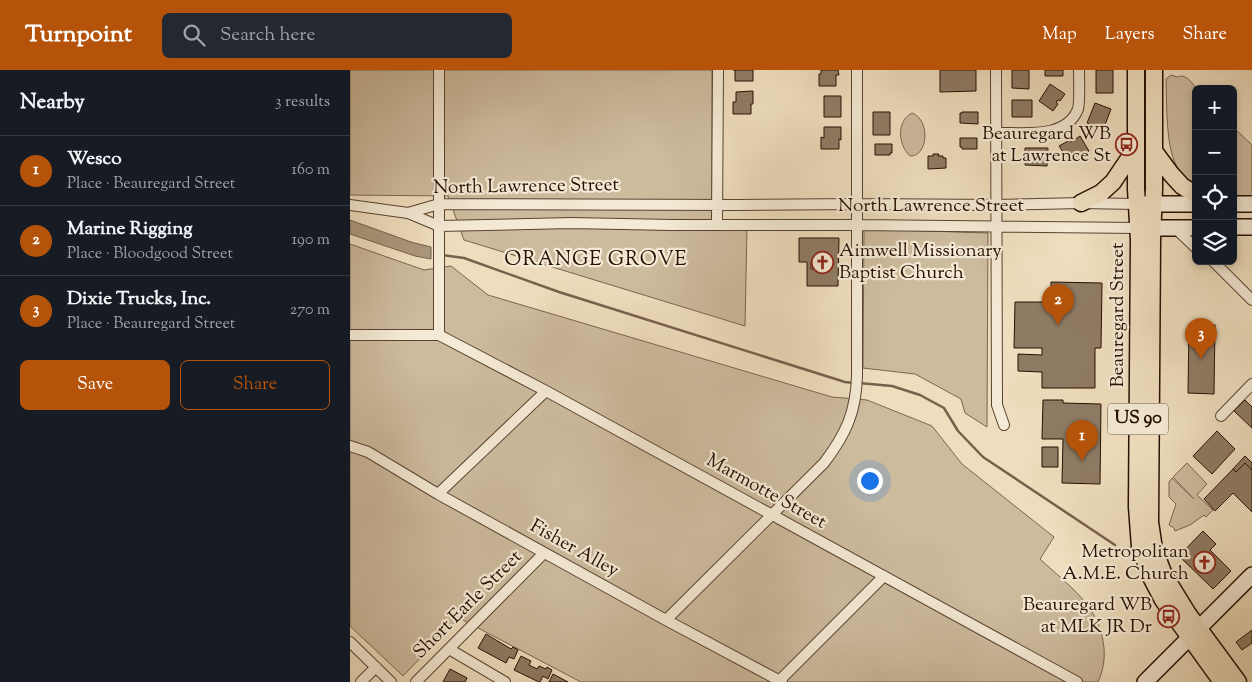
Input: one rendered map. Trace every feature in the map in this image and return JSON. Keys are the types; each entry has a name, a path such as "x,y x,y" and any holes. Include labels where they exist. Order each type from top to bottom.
{"main road":[{"name":"Beauregard Street","path":"1136,70 1136,188 1137,204 1145,228 1150,522 1154,549 1164,575 1194,632"},
{"name":"Beauregard Street","path":"1145,228 1153,204 1154,70"},
{"path":"1082,204 1101,193 1113,182 1136,148"},
{"path":"1154,150 1171,174 1182,186 1192,192"},
{"name":"US 90","path":"1194,632 1222,682"},
{"name":"US 90","path":"1194,632 1238,682"}],"street":[{"path":"350,335 439,334 439,70"},
{"path":"718,70 718,225"},
{"path":"666,620 824,463 843,435 852,413 857,376 857,70"},
{"path":"996,70 997,405 1004,425"},
{"path":"996,133 1046,132 1060,128 1070,121 1078,108 1079,70"},
{"name":"North Lawrence Street","path":"408,213 439,204 1192,204"},
{"path":"1237,204 1252,204"},
{"path":"350,205 408,213"},
{"name":"North Lawrence Street","path":"408,213 439,226 571,223 1192,228"},
{"path":"1237,227 1252,227"},
{"path":"1175,228 1192,244"},
{"path":"1217,265 1252,300"},
{"name":"Marmotte Street","path":"439,334 1077,682"},
{"path":"1221,416 1252,384"},
{"path":"438,494 546,391"},
{"name":"Fisher Alley","path":"350,446 368,452 438,494 780,682"},
{"name":"Short Earle Street","path":"416,682 544,553"},
{"path":"1145,682 1252,575"},
{"path":"780,682 884,576"},
{"path":"350,642 391,682"},
{"path":"449,648 505,682"},
{"path":"361,682 376,667"}],"shaded area":[{"path":"350,70 712,70 712,228 747,228 745,326 464,240 448,196 350,195"},
{"path":"1171,75 1183,76 1194,85 1192,183 1181,173 1174,162 1171,151 1166,79"},
{"path":"912,113 922,123 925,138 921,151 916,155 910,156 903,146 900,133 903,122"},
{"path":"1237,131 1252,145 1252,198 1237,198"},
{"path":"350,220 411,242 431,247 431,259 415,256 350,234"},
{"path":"864,229 988,233 987,427 965,413 961,399 915,374 863,368"},
{"path":"350,244 424,270 451,266 488,295 832,397 867,400 932,426 962,464 1054,537 1040,559 1072,588 1090,609 1096,620 1104,648 1103,665 1098,682 581,682 459,618 403,676 350,626"},
{"path":"1187,463 1207,484 1197,495 1213,510 1206,517 1204,515 1190,525 1175,531 1169,525 1176,504 1169,497 1169,482 1172,478 1194,499 1173,477"}],"building":[{"path":"735,70 753,70 753,81 735,81"},
{"path":"821,70 838,70 839,75 836,75 836,86 819,86"},
{"path":"940,70 976,70 976,91 940,92"},
{"path":"1012,70 1029,70 1029,89 1012,88"},
{"path":"1045,70 1063,70 1063,76 1045,76"},
{"path":"1096,70 1113,70 1113,93 1096,93"},
{"path":"1050,84 1065,94 1060,101 1056,102 1058,104 1053,111 1039,101"},
{"path":"753,91 751,114 733,114 733,102 736,102 736,92"},
{"path":"824,96 841,96 841,117 824,117"},
{"path":"1012,100 1032,100 1032,117 1012,117"},
{"path":"1095,103 1111,109 1103,130 1087,123"},
{"path":"873,112 890,112 890,135 873,135"},
{"path":"978,112 978,124 960,123 960,113"},
{"path":"824,127 841,127 839,149 821,149 821,137 824,138"},
{"path":"1080,136 1089,151 1079,158 1077,156 1069,161 1059,146 1070,140 1071,142"},
{"path":"960,138 977,138 977,149 962,149 960,147"},
{"path":"875,144 892,144 892,153 890,155 875,155"},
{"path":"1025,148 1048,148 1047,166 1025,165"},
{"path":"933,154 939,154 938,156 946,158 946,168 928,169 928,156 933,156"},
{"name":"Aimwell Missionary Baptist Church","path":"799,238 839,238 838,286 807,286 807,262 799,262","holes":["811,262 827,262 827,269 811,269"]},
{"path":"1051,282 1102,283 1101,348 1095,348 1095,388 1042,388 1042,372 1018,371 1018,354 1042,355 1042,348 1014,348 1015,302 1051,302"},
{"path":"1189,324 1215,325 1214,394 1188,393"},
{"path":"1043,400 1063,400 1063,403 1101,404 1100,484 1062,483 1063,439 1042,439"},
{"path":"1245,400 1252,407 1252,428 1234,411"},
{"path":"1217,431 1235,449 1212,474 1193,456"},
{"path":"1042,447 1058,447 1058,467 1042,467"},
{"path":"1245,456 1252,463 1252,470 1245,463 1236,472 1233,469"},
{"path":"1245,463 1252,470 1252,512 1233,493 1215,511 1204,499 1233,469 1236,472"},
{"name":"Metropolitan A.M.E. Church","path":"1203,531 1216,544 1210,550 1231,571 1213,589 1179,556"},
{"path":"1252,630 1252,643 1242,650 1236,642"},
{"path":"486,634 511,649 513,647 518,650 514,659 509,657 506,663 478,648"},
{"path":"521,656 531,661 529,665 537,669 539,666 552,670 548,679 543,676 539,682 514,670"},
{"path":"450,669 467,678 465,682 443,682"},
{"path":"553,674 568,682 549,682"}],"waterway":[{"path":"442,255 464,258 559,292 845,382 854,383"},
{"path":"859,383 892,386 920,395 944,408 958,431 983,457 1115,545"}],"place":[{"name":"Beauregard WB at Lawrence St","path":"1127,145"},
{"name":"Aimwell Missionary Baptist Church","path":"823,262"},
{"name":"Marine Rigging","path":"1058,325"},
{"name":"Dixie Trucks, Inc.","path":"1201,359"},
{"name":"Wesco","path":"1082,461"},
{"name":"Metropolitan A.M.E. Church","path":"1205,563"},
{"name":"Beauregard WB at MLK JR Dr","path":"1168,616"}],"district":[{"name":"ORANGE GROVE","path":"596,260"}]}
